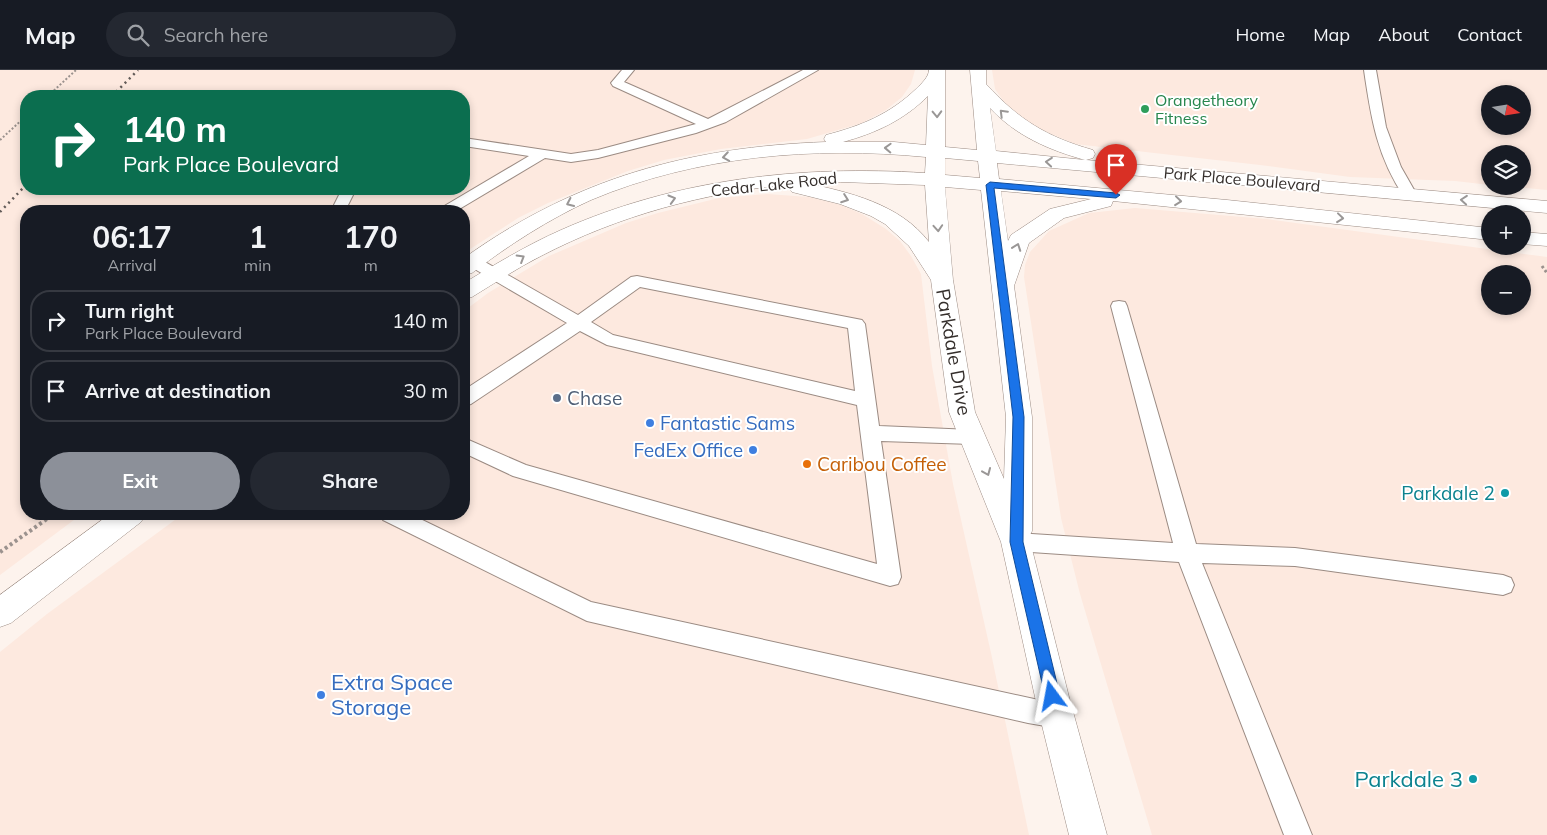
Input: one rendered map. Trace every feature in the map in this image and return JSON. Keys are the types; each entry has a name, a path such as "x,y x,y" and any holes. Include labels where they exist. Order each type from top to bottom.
{"street":[{"path":"787,149 848,135 881,123 903,111 920,97 936,73"},
{"path":"936,73 936,152"},
{"path":"978,77 990,185"},
{"path":"978,77 1009,119 1034,135 1058,146 1150,170"},
{"name":"Cedar Lake Road","path":"470,264 543,216 615,185 672,167 787,149 842,146 936,152"},
{"name":"Park Place Boulevard","path":"936,152 1547,207"},
{"name":"Parkdale Drive","path":"936,152 935,180 942,280 962,412 1016,542 1057,716 1088,835"},
{"name":"Cedar Lake Road","path":"470,288 529,253 575,230 620,214 679,197 746,184 804,178 862,176 990,185"},
{"path":"746,184 801,188 834,195 873,209 890,218 917,241 942,280"},
{"name":"Park Place Boulevard","path":"990,185 1150,198 1481,233"},
{"name":"Parkdale Drive","path":"990,185 1019,417 1016,542"},
{"path":"1003,293 1019,240 1049,218 1095,203 1150,198"},
{"path":"1531,239 1547,240"},
{"path":"0,613 33,586 123,520"}],"lane":[{"path":"628,70 617,83 707,124"},
{"path":"470,143 572,158 598,154 691,130 721,119 812,70"},
{"path":"1370,70 1378,127 1394,166 1410,194"},
{"path":"456,205 542,154"},
{"path":"470,266 494,274 607,339 866,400"},
{"path":"470,395 579,323 637,281 856,324 890,577 520,470 470,448"},
{"path":"1119,306 1187,553 1298,835"},
{"path":"871,433 972,437"},
{"path":"403,520 587,611 1057,716"},
{"path":"1016,542 1187,553 1295,557 1503,585"}],"path":[{"path":"54,90 76,70"},
{"path":"0,140 20,122"},
{"path":"0,552 45,520"}],"shaded area":[{"path":"0,70 915,70 911,84 902,97 886,110 862,123 807,139 721,149 664,160 628,171 548,203 518,218 470,249 470,205 20,205 20,520 74,520 0,575"},
{"path":"992,70 1547,70 1547,190 1531,188 1531,145 1481,145 1481,184 1455,181 1350,177 1075,144 1033,126 1007,106 995,89"},
{"path":"767,194 809,197 841,205 862,214 886,229 900,241 921,274 932,366 953,484 1029,835 0,835 0,652 47,614 175,520 470,520 470,306 488,293 549,256 626,223 719,198"},
{"path":"1135,208 1267,219 1481,248 1481,255 1531,255 1547,257 1547,835 1152,835 1080,594 1061,518 1024,277 1025,265 1030,252 1049,231 1089,213"}],"railway":[{"path":"118,90 138,70"},
{"path":"0,212 20,191"}],"place":[{"name":"Orangetheory Fitness","path":"1145,109"},
{"name":"Chase","path":"557,398"},
{"name":"Fantastic Sams","path":"650,423"},
{"name":"FedEx Office","path":"753,450"},
{"name":"Caribou Coffee","path":"807,464"},
{"name":"Parkdale 2","path":"1505,493"},
{"name":"Extra Space Storage","path":"321,695"},
{"name":"Parkdale 3","path":"1473,779"}],"route":[{"path":"1052,696 1016,542 1019,417 990,185 1116,195"}]}
